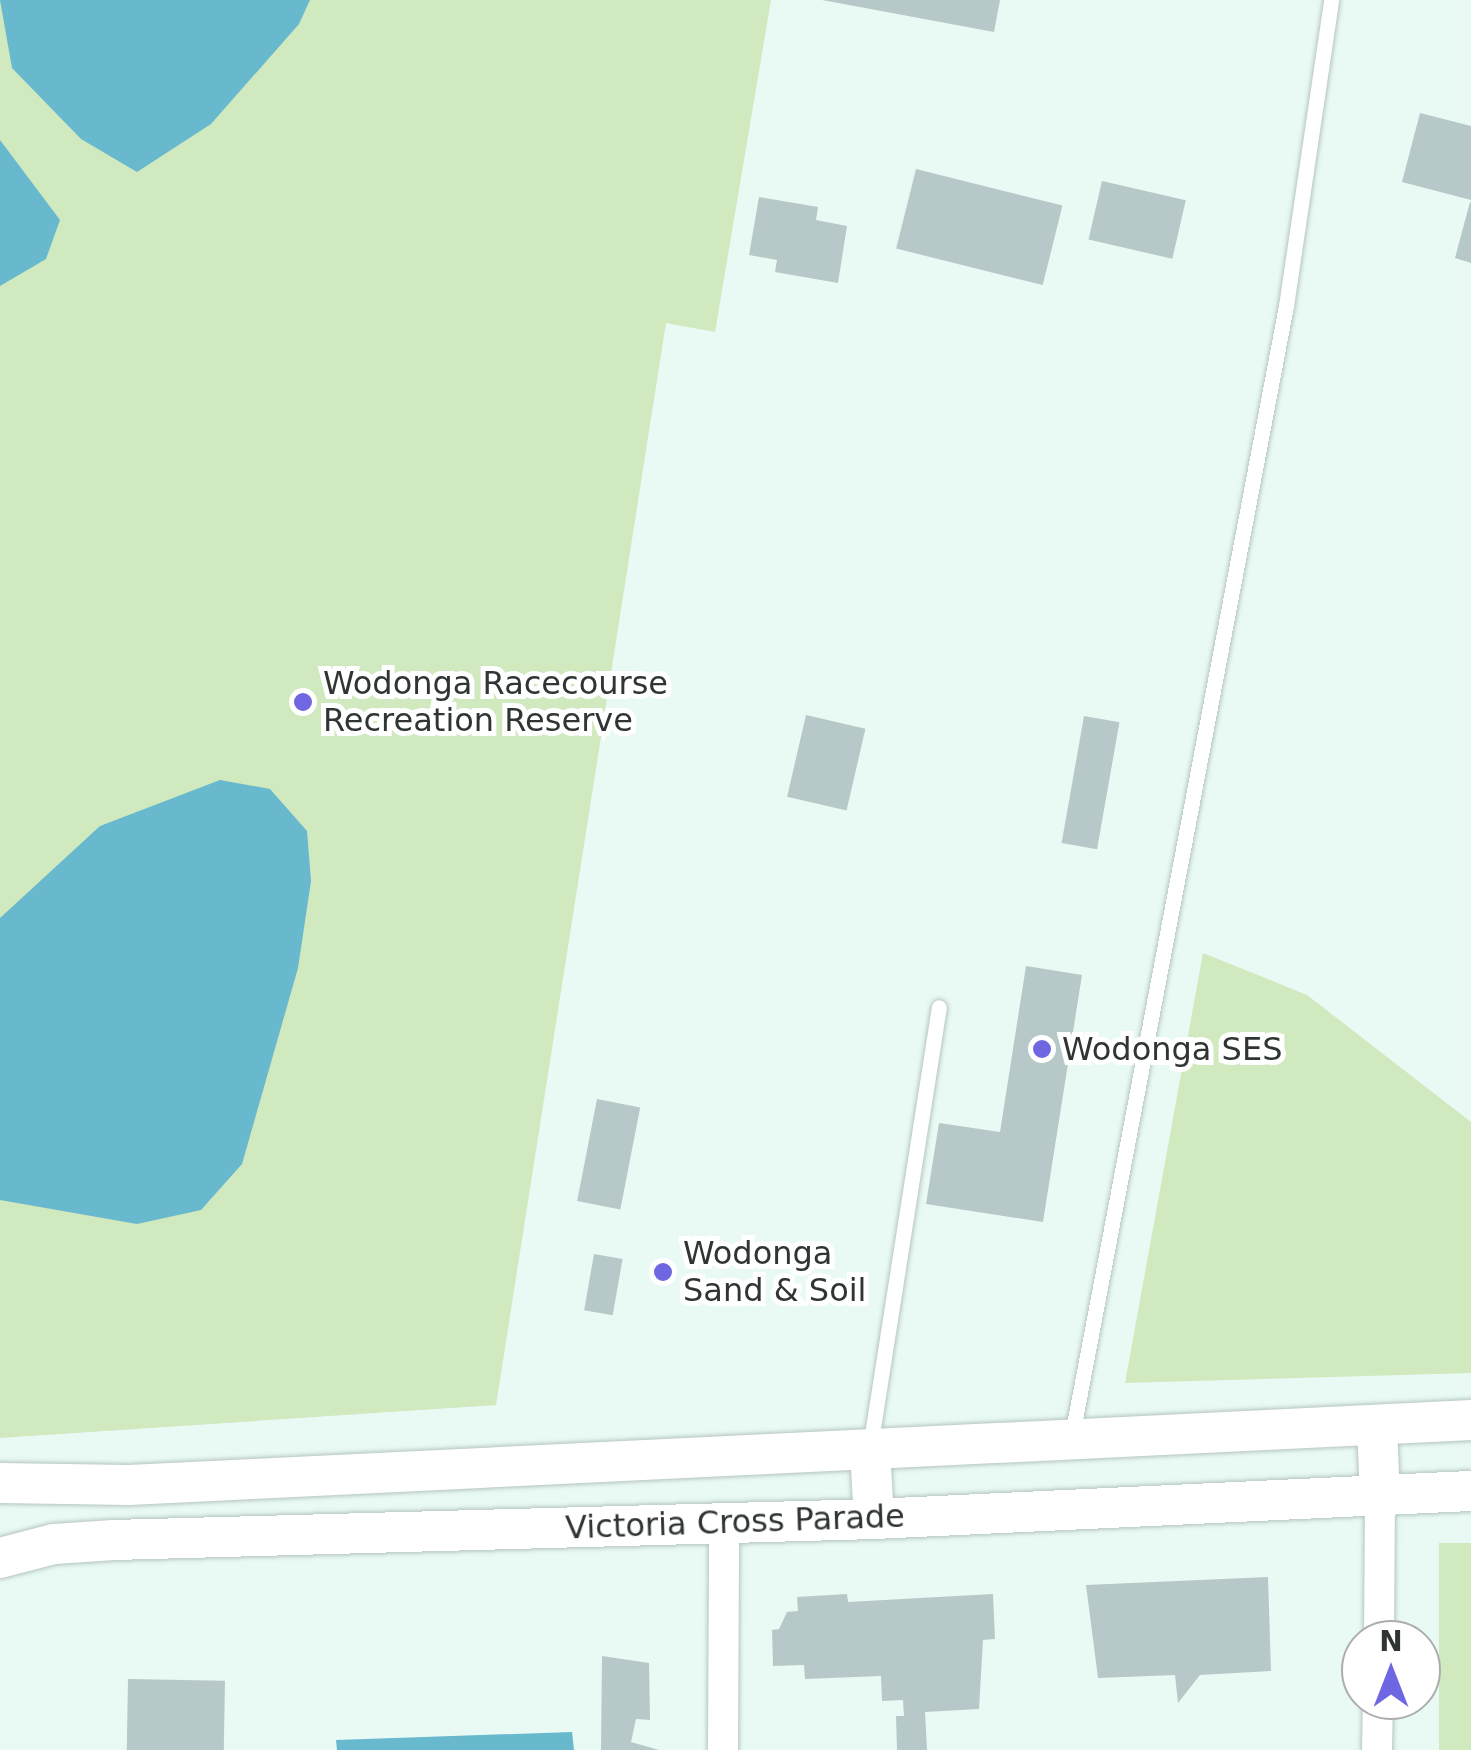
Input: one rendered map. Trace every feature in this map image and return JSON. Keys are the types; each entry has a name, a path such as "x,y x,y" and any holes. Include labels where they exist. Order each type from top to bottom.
{"main road":[{"name":"Victoria Cross Parade","path":"0,1483 129,1485 1471,1420"},
{"path":"1376,1426 1380,1496"},
{"path":"870,1450 874,1519"},
{"name":"Victoria Cross Parade","path":"0,1558 54,1544 114,1540 874,1519 1471,1491"}],"street":[{"path":"1379,1620 1380,1496"},
{"path":"723,1750 724,1522"},
{"path":"1378,1720 1378,1750"}],"lane":[{"path":"1072,1439 1286,306 1331,0"},
{"path":"870,1450 939,1007"}],"green space":[{"name":"Wodonga Racecourse Recreation Reserve","path":"0,0 771,0 715,332 666,323 496,1405 0,1438"},
{"path":"1203,953 1307,995 1471,1122 1471,1373 1125,1383"},
{"path":"1439,1543 1471,1543 1471,1750 1439,1750"}],"water":[{"path":"0,0 310,0 299,24 211,124 137,172 81,139 12,68"},
{"path":"0,140 60,220 46,259 0,286"},
{"path":"220,780 270,789 307,831 311,881 298,968 242,1164 201,1210 137,1224 0,1200 0,918 100,826"},
{"path":"572,1732 574,1750 337,1750 336,1740"}],"building":[{"path":"822,0 1000,0 994,32"},
{"path":"1420,113 1471,126 1471,200 1402,182"},
{"path":"916,169 1063,206 1043,285 896,249"},
{"path":"1102,181 1186,200 1172,259 1089,239"},
{"path":"759,197 818,207 816,220 847,226 838,283 775,272 777,260 749,255"},
{"path":"1471,203 1471,263 1455,258"},
{"path":"806,715 865,729 847,811 787,797"},
{"path":"1084,716 1119,722 1097,849 1062,843"},
{"name":"Wodonga SES","path":"1026,966 1082,975 1043,1222 926,1204 939,1123 1000,1132"},
{"path":"597,1099 640,1107 620,1209 577,1201"},
{"path":"594,1254 623,1259 613,1315 584,1310"},
{"path":"1268,1577 1271,1671 1200,1675 1178,1703 1175,1675 1098,1678 1086,1585"},
{"path":"847,1594 848,1602 993,1594 995,1639 983,1640 979,1709 925,1712 927,1750 897,1750 896,1716 904,1716 903,1700 882,1701 881,1676 805,1679 804,1665 773,1666 772,1630 779,1629 787,1612 798,1611 797,1597"},
{"path":"602,1656 649,1663 650,1720 636,1719 631,1742 659,1750 601,1750"},
{"path":"128,1679 225,1681 224,1750 127,1750"}],"place":[{"name":"Wodonga Racecourse Recreation Reserve","path":"303,702"},
{"name":"Wodonga SES","path":"1042,1049"},
{"name":"Wodonga Sand & Soil","path":"663,1272"}]}
